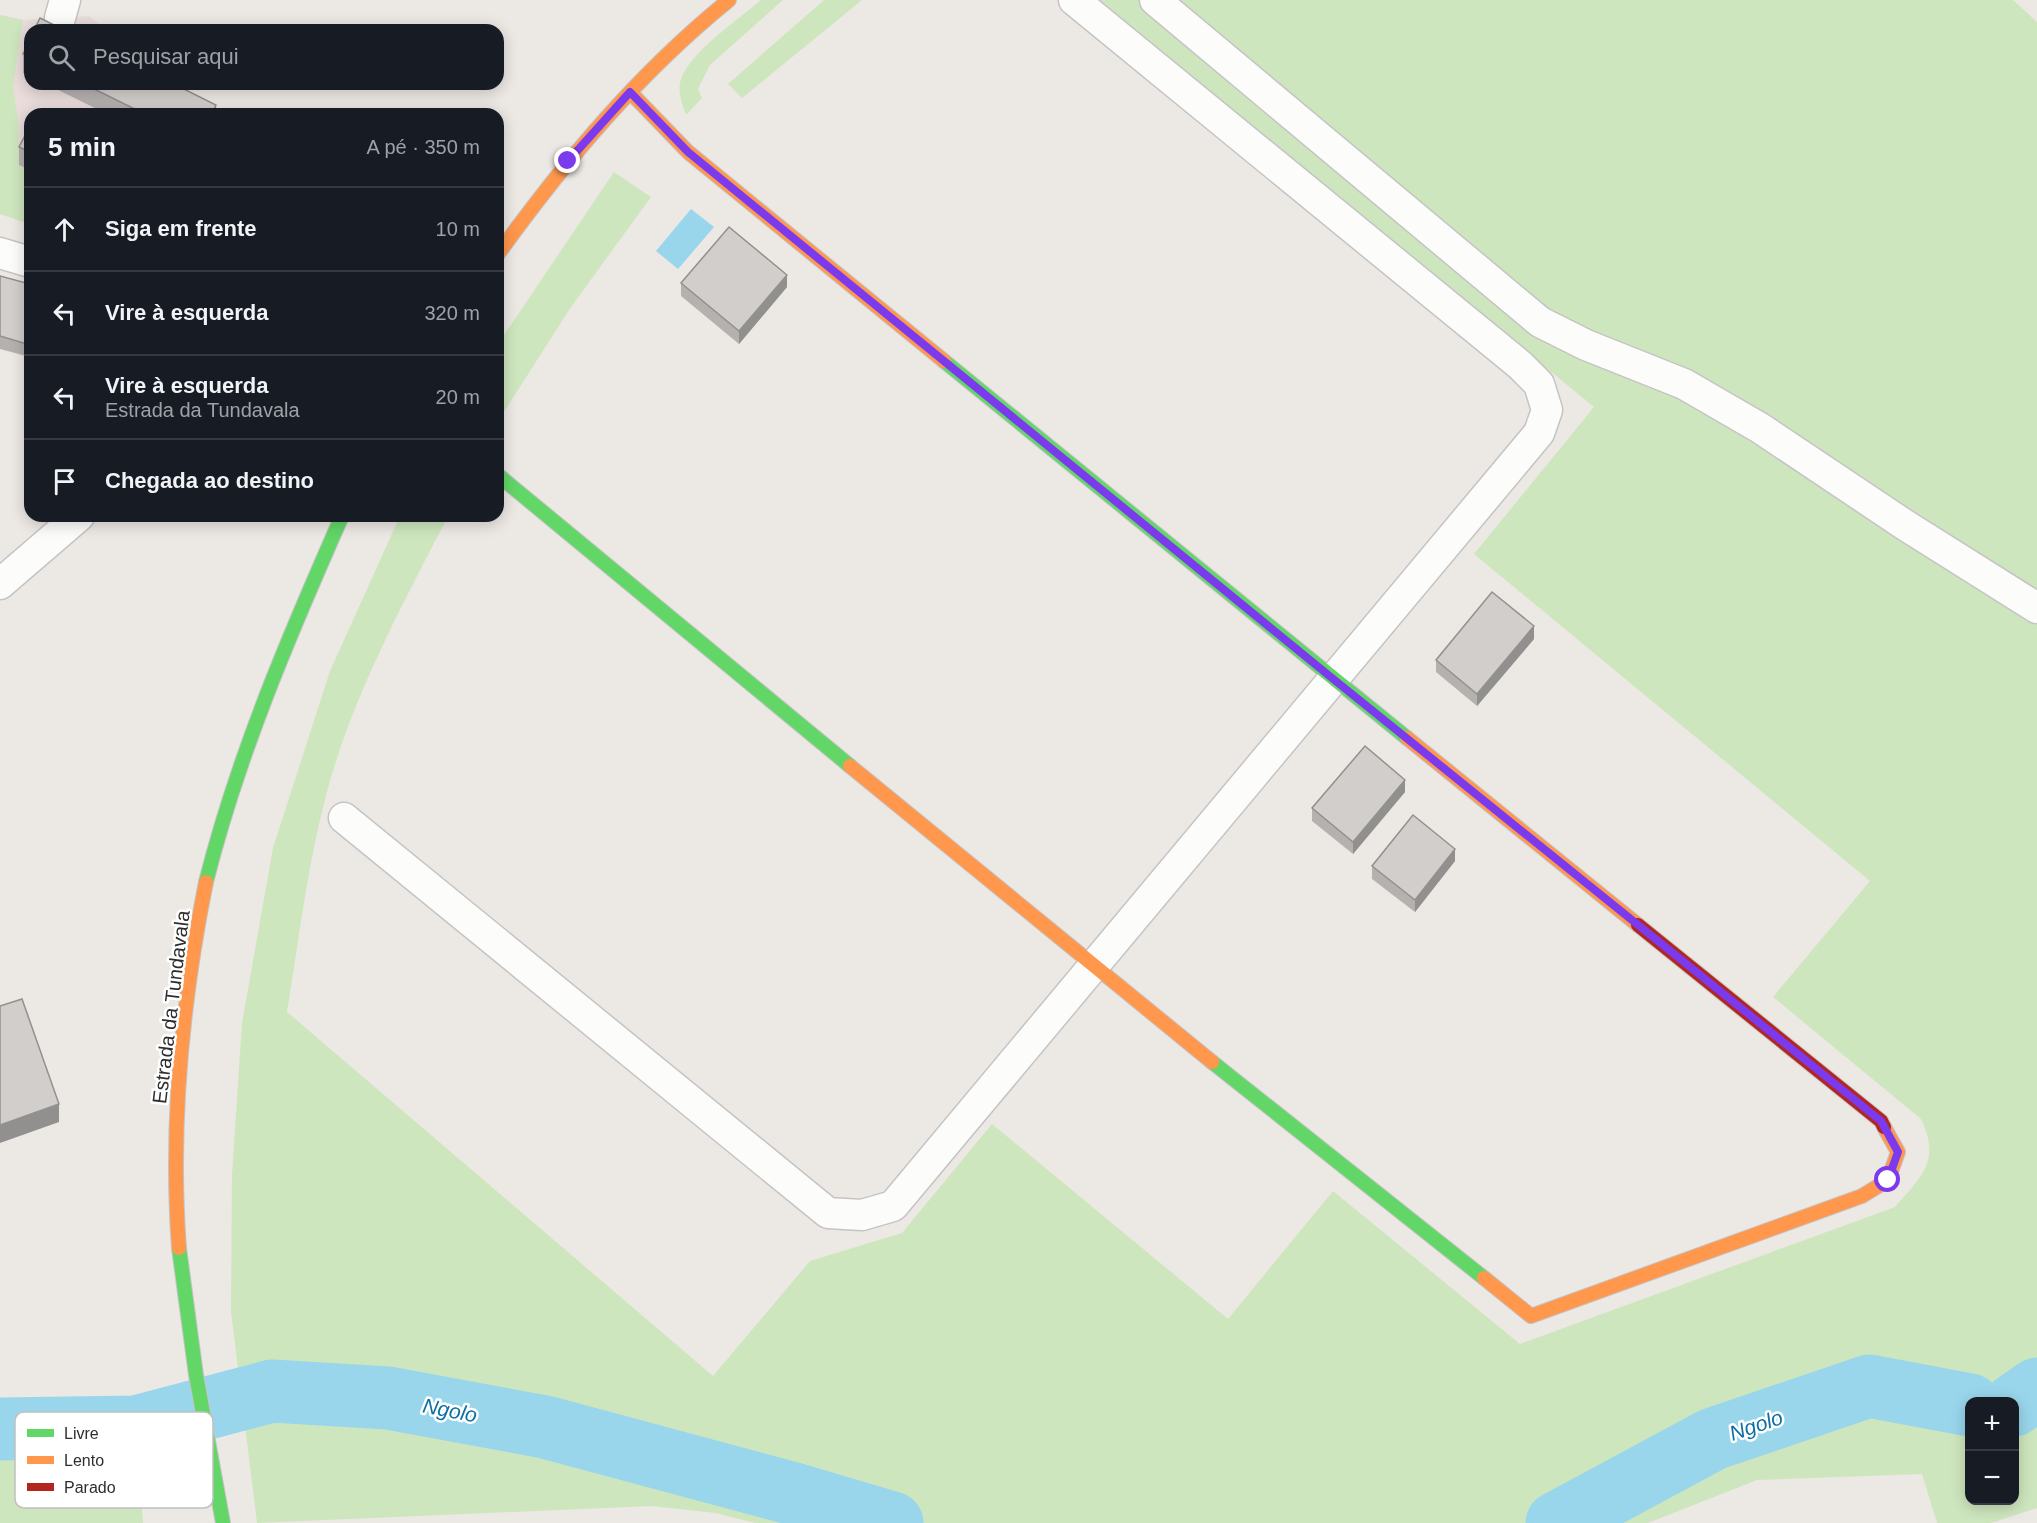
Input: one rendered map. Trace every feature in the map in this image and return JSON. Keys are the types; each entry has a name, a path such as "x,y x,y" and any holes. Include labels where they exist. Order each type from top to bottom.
{"street":[{"path":"504,246 568,161 630,92 729,0"},
{"path":"344,818 828,1213 862,1215 893,1206 1332,678 1539,434 1547,410 1539,384 1510,357 1074,0"},
{"path":"1155,0 1540,322 1586,345 1684,384 1760,428 1905,525 2037,608"},
{"path":"504,479 1092,966 1531,1316 1862,1196 1888,1180 1898,1152 1881,1121 1332,678 688,152 630,92"},
{"path":"0,253 24,260"},
{"path":"0,584 72,522"},
{"name":"Estrada da Tundavala","path":"203,1412 178,1241 178,1120 189,990 206,882 243,758 288,638 339,522"},
{"name":"Estrada da Tundavala","path":"213,1473 224,1523"}],"shaded area":[{"path":"0,15 23,20 89,16 99,24 24,24 24,90 177,90 198,108 24,108 24,222 0,214"}],"green space":[{"path":"761,0 783,0 710,65 698,89 702,98 686,115 680,88 686,68 728,26"},
{"path":"824,0 862,0 742,98 728,84"},
{"path":"1099,0 2013,0 2037,22 2037,1508 1991,1523 1937,1523 1922,1474 1757,1480 1648,1523 755,1523 715,1513 652,1506 257,1523 231,1311 232,1175 242,1023 273,848 330,671 397,522 445,522 369,675 332,774 311,863 287,1012 713,1376 810,1261 902,1233 992,1124 1228,1319 1333,1191 1520,1344 1895,1207 1920,1177 1929,1157 1927,1134 1921,1119 1773,997 1870,881 1474,554 1594,407"},
{"path":"0,15 23,20 13,86 18,120 19,165 24,167 24,222 0,214"},
{"path":"614,172 651,197 571,307 504,412 504,335"},
{"path":"0,1429 15,1429 15,1508 142,1508 143,1523 0,1523"}],"water":[{"path":"691,209 714,227 678,269 656,251"}],"building":[{"path":"40,18 52,24 37,24"},
{"path":"96,90 186,90 216,105 215,108 133,108"},
{"path":"24,137 24,149 19,147"},
{"path":"729,227 787,275 739,331 681,283"},
{"path":"0,276 24,282 24,343 0,336"},
{"path":"1492,592 1534,626 1477,694 1436,660"},
{"path":"1365,746 1405,780 1353,842 1312,808"},
{"path":"1413,815 1455,849 1415,900 1372,866"},
{"path":"22,999 59,1104 0,1125 0,1006"}],"waterway":[{"name":"Ngolo","path":"1557,1523 1713,1439 1869,1386 1965,1404"},
{"name":"Ngolo","path":"2019,1402 2037,1389"},
{"name":"Ngolo","path":"193,1412 272,1391 388,1398 545,1427 794,1494 892,1523"},
{"name":"Ngolo","path":"0,1429 15,1429"}],"traffic: fast":[{"path":"944,361 1407,738"},
{"path":"504,480 850,766"},
{"path":"206,882 233,788 266,696 339,522"},
{"path":"1212,1062 1484,1278"},
{"path":"179,1248 203,1412"},
{"path":"213,1468 223,1523"}],"traffic: slow":[{"path":"504,246 550,185 605,119 664,57 729,0"},
{"path":"630,92 688,152 944,361"},
{"path":"1407,738 1638,925"},
{"path":"850,766 1212,1062"},
{"path":"179,1248 176,1156 180,1064 190,972 206,882"},
{"path":"1484,1278 1531,1316 1862,1196 1888,1180 1898,1152 1884,1127"}],"traffic: jam":[{"path":"1638,925 1881,1121 1884,1127"}],"route":[{"path":"568,161 630,92 688,152 1332,678 1881,1121 1898,1152 1888,1180"}]}
